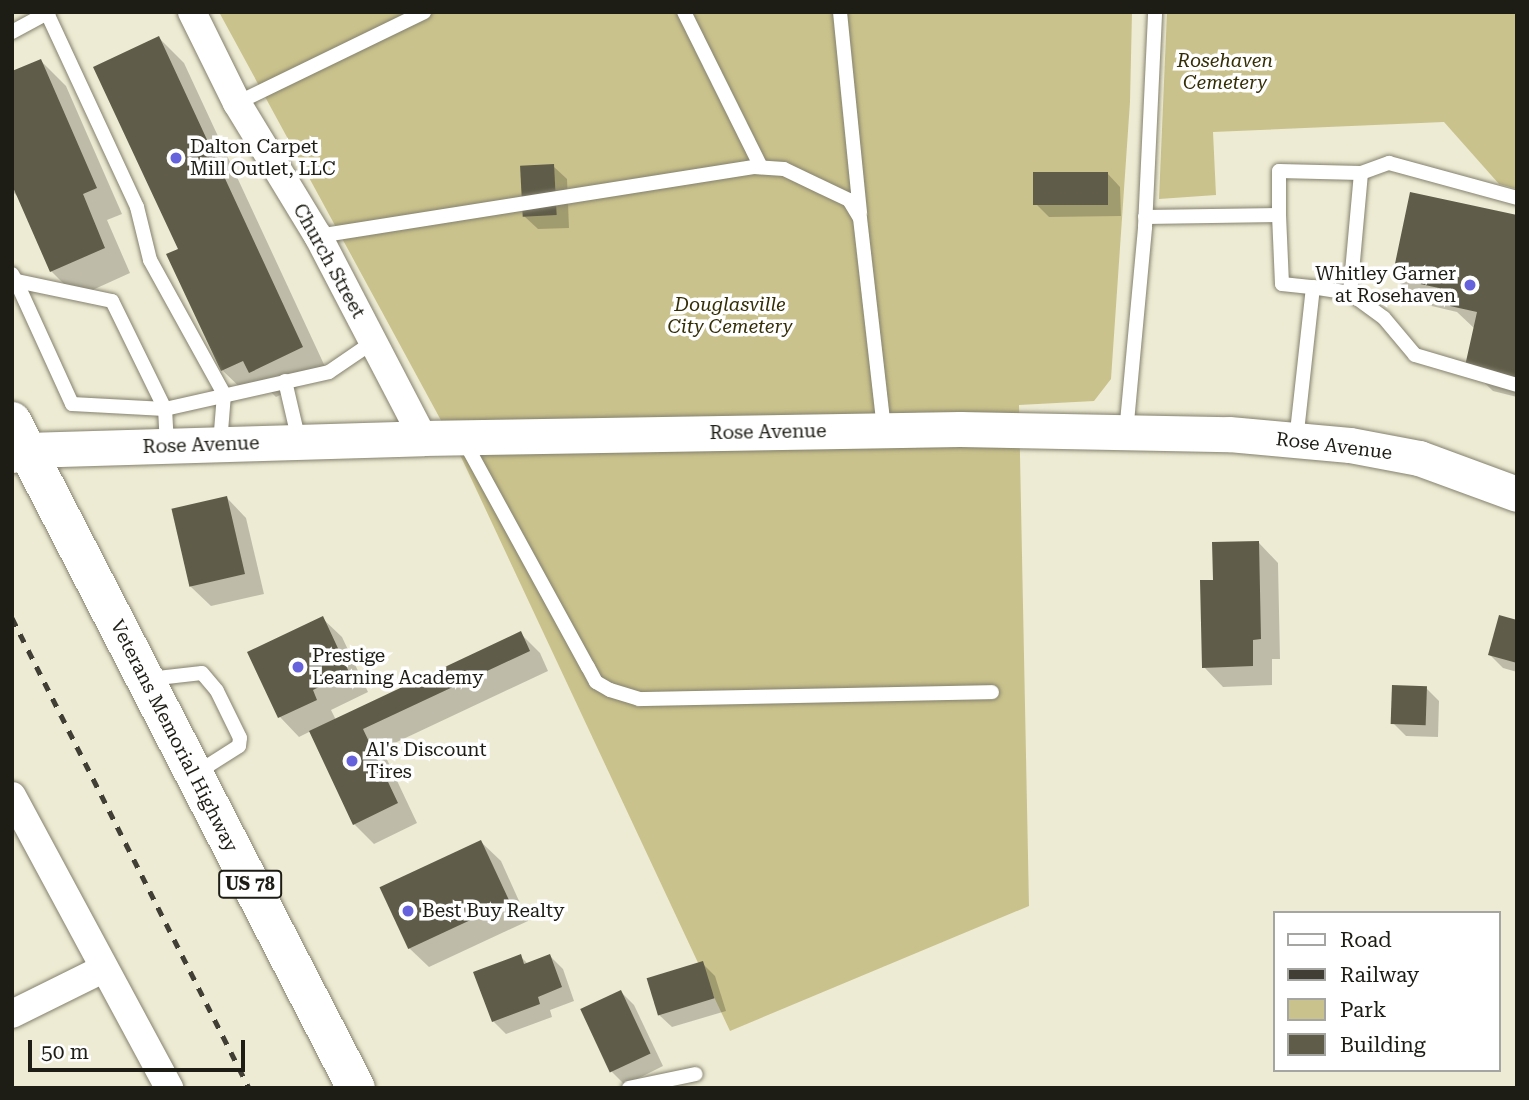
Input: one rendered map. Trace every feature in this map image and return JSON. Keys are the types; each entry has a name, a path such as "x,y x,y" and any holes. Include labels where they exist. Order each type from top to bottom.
{"main road":[{"name":"Veterans Memorial Highway","path":"17,442 145,680 356,1088"}],"street":[{"name":"Church Street","path":"192,12 237,103 318,236 423,438"},
{"name":"Rose Avenue","path":"17,442 167,446 423,438 884,430 1296,439 1419,458 1517,494"},
{"path":"12,796 169,1088"},
{"path":"12,1014 103,969"}],"lane":[{"path":"237,103 424,12"},
{"path":"684,12 761,167"},
{"path":"840,12 884,430"},
{"path":"1125,434 1145,216 1155,12"},
{"path":"12,32 48,13 138,207 150,260 224,394 220,444"},
{"path":"1517,198 1389,163 1361,173 1279,171 1282,284 1350,293 1384,318 1415,355 1517,385"},
{"path":"318,236 761,167 784,169 822,185 849,200 860,218"},
{"path":"1350,293 1361,173"},
{"path":"1145,216 1279,215"},
{"path":"13,279 72,404 165,409 329,372 373,342"},
{"path":"13,279 112,301 165,409 167,446"},
{"path":"1296,439 1313,287"},
{"path":"285,381 300,442"},
{"path":"462,438 587,667 596,682 610,690 639,699 992,692"},
{"path":"145,680 202,673 211,680 240,738 239,746 194,775"},
{"path":"629,1088 696,1073"}],"green space":[{"name":"Douglasville City Cemetery","path":"219,12 1132,12 1130,102 1111,379 1094,401 1019,405 1029,906 730,1031 462,459"},
{"name":"Rosehaven Cemetery","path":"1167,12 1517,12 1517,189 1499,184 1444,122 1213,132 1216,195 1159,199"}],"building":[{"name":"Dalton Carpet Mill Outlet, LLC","path":"159,36 303,347 249,373 243,361 221,371 166,254 178,249 93,67"},
{"path":"41,59 97,188 83,194 105,248 50,272 12,185 12,71"},
{"path":"554,164 557,215 523,217 520,166"},
{"path":"1033,172 1108,172 1108,205 1033,205"},
{"name":"Whitley Garner at Rosehaven","path":"1410,192 1517,215 1517,378 1465,366 1477,312 1450,306 1453,291 1392,278"},
{"path":"227,496 245,574 189,587 171,509"},
{"path":"1259,541 1261,639 1253,640 1253,666 1202,668 1200,580 1213,580 1212,542"},
{"path":"1499,615 1517,620 1517,663 1488,655"},
{"path":"323,616 349,672 313,690 317,700 278,718 247,652"},
{"path":"521,631 530,651 363,729 398,803 353,825 309,731"},
{"path":"1392,685 1427,686 1426,725 1391,724"},
{"path":"481,840 510,902 408,949 379,887"},
{"path":"521,954 524,964 550,954 562,987 538,997 540,1004 492,1022 473,972"},
{"path":"703,961 714,998 658,1016 647,978"},
{"path":"621,990 651,1053 610,1072 580,1009"}],"railway":[{"path":"12,618 249,1088"}],"place":[{"name":"Dalton Carpet Mill Outlet, LLC","path":"176,158"},
{"name":"Whitley Garner at Rosehaven","path":"1470,285"},
{"name":"Prestige Learning Academy","path":"298,667"},
{"name":"Al's Discount Tires","path":"352,761"},
{"name":"Best Buy Realty","path":"408,911"}]}
